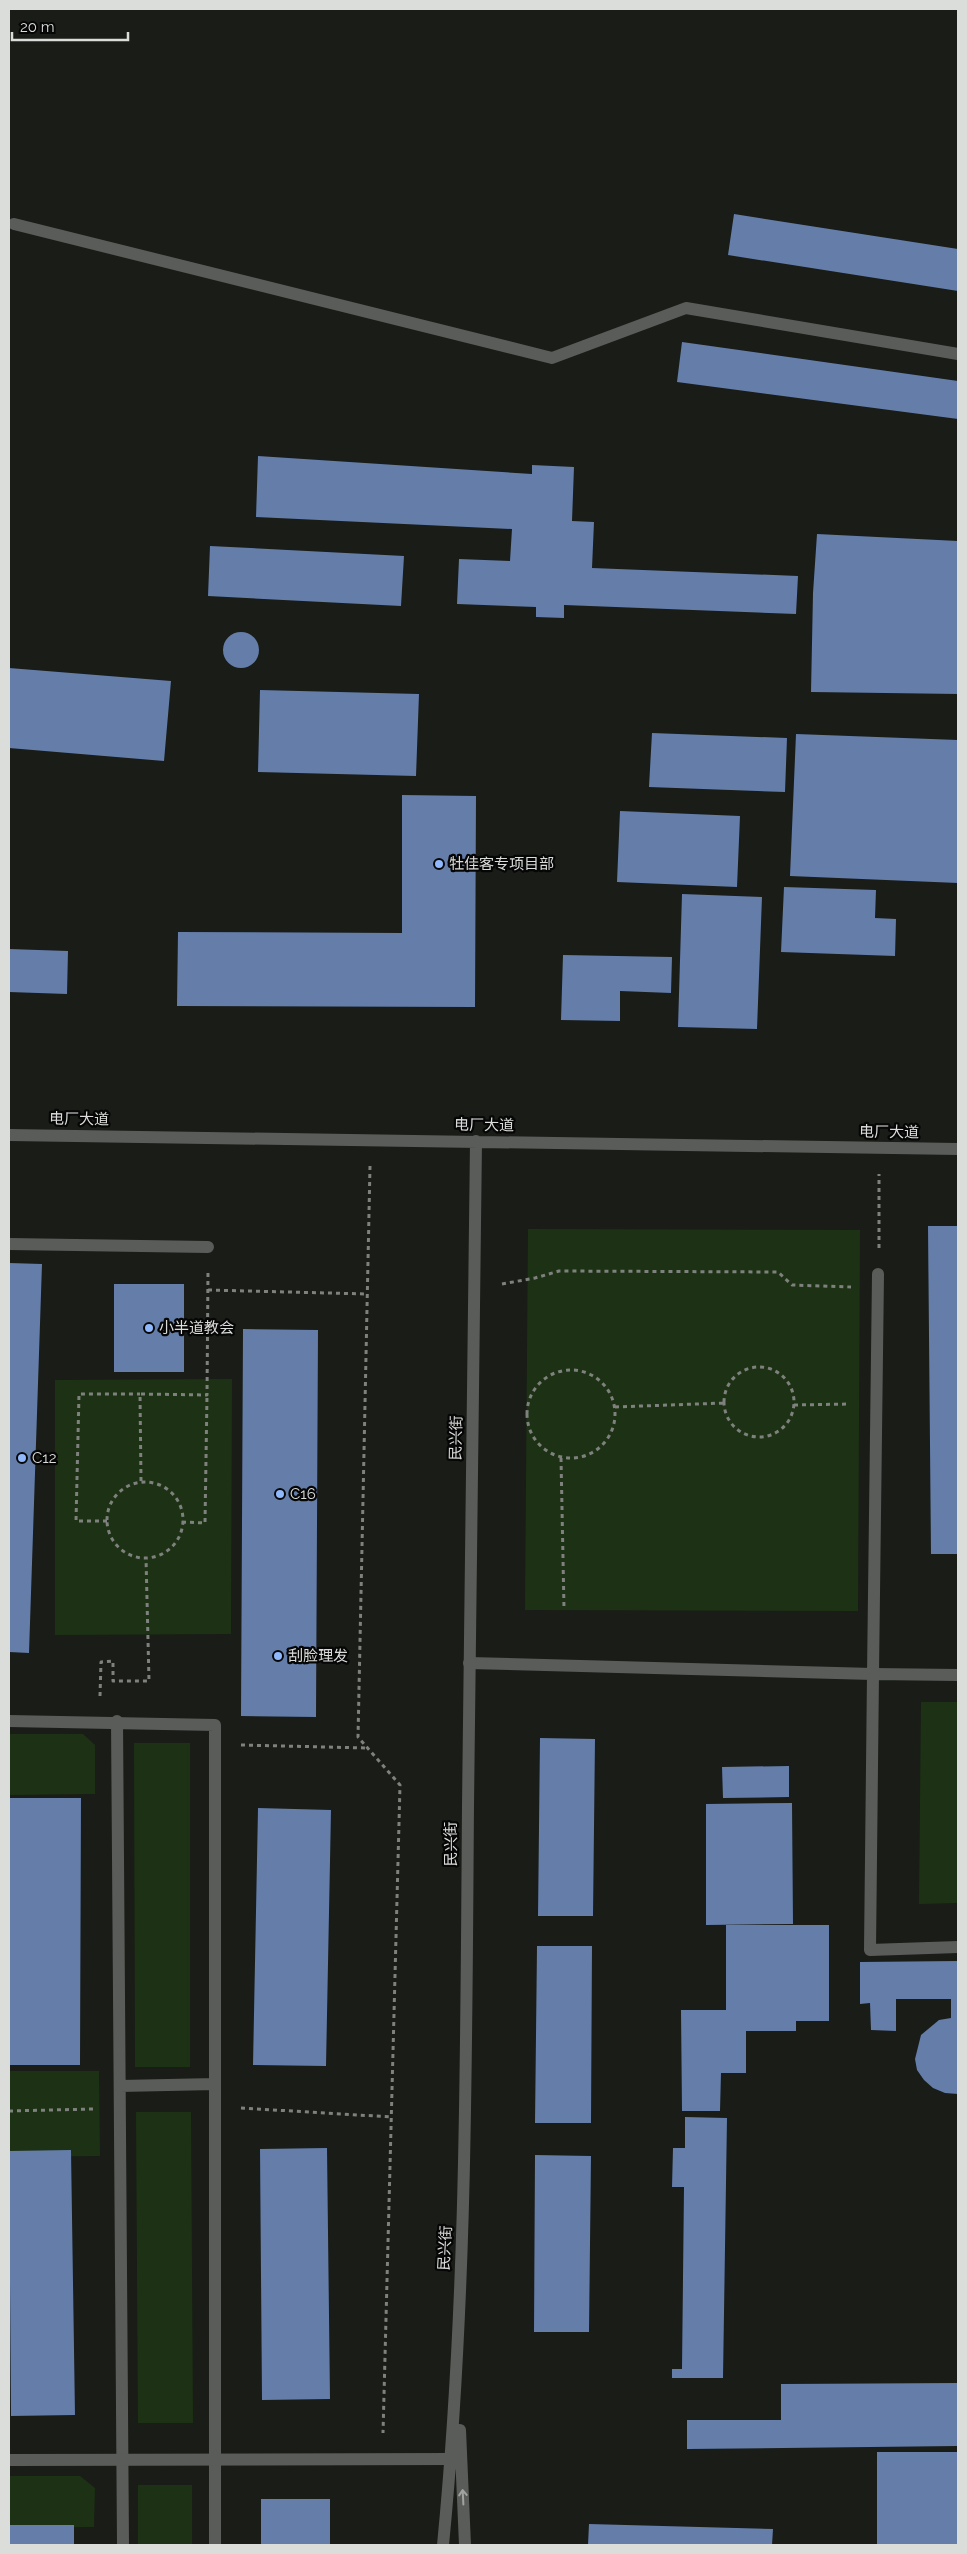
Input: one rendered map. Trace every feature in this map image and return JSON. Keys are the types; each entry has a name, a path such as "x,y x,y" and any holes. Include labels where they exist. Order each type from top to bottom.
{"street":[{"path":"14,224 552,358 686,308 958,354"},
{"name":"电厂大道","path":"9,1135 958,1149"},
{"name":"民兴街","path":"444,2545 452,2459 466,2150 469,1664 476,1141"},
{"path":"9,1244 208,1247"},
{"path":"878,1274 870,1950 958,1947"},
{"path":"469,1664 958,1675"},
{"path":"9,1721 117,1721 215,1725 216,2545"},
{"path":"117,1721 123,2545"},
{"path":"120,2086 215,2084"},
{"path":"457,2349 465,2545"},
{"path":"9,2460 452,2459"}],"path":[{"path":"371,1140 358,1737 400,1785 382,2459"},
{"path":"878,1274 879,1148"},
{"path":"182,1522 205,1523 208,1247"},
{"path":"496,1285 535,1278 559,1271 778,1272 792,1285 878,1288"},
{"path":"208,1290 368,1294"},
{"path":"758,1367 769,1368 788,1382 794,1405 786,1426 766,1437 754,1438 735,1428 728,1419 724,1403 728,1385 736,1376 746,1370 758,1367"},
{"path":"571,1369 586,1371 598,1378 609,1389 615,1407 616,1418 612,1432 603,1445 591,1454 576,1458 562,1458 548,1452 537,1442 529,1430 527,1416 528,1401 534,1389 544,1378 557,1371 571,1369"},
{"path":"107,1521 76,1521 79,1394 207,1395"},
{"path":"140,1394 141,1481"},
{"path":"615,1407 724,1403"},
{"path":"794,1405 876,1404"},
{"path":"562,1458 564,1609"},
{"path":"141,1481 159,1484 174,1495 180,1505 182,1522 177,1540 169,1549 158,1556 146,1558 133,1556 122,1550 112,1541 107,1521 110,1503 118,1493 128,1485 141,1481"},
{"path":"100,1721 101,1662 113,1662 112,1681 149,1681 146,1558"},
{"path":"215,1744 368,1748"},
{"path":"215,2106 392,2117"},
{"path":"9,2111 120,2109"}],"green space":[{"path":"528,1229 860,1230 858,1611 525,1610"},
{"path":"232,1379 231,1634 55,1635 55,1380"},
{"path":"921,1702 958,1702 958,1903 919,1904"},
{"path":"9,1734 83,1734 95,1745 95,1794 9,1795"},
{"path":"134,1743 190,1743 190,2067 135,2067"},
{"path":"9,2071 99,2071 100,2156 9,2157"},
{"path":"136,2112 191,2112 193,2423 138,2423"},
{"path":"9,2476 80,2476 95,2488 94,2527 9,2528"},
{"path":"138,2485 192,2485 192,2545 138,2545"}],"building":[{"path":"734,214 958,249 958,291 728,255"},
{"path":"682,342 958,381 958,419 677,382"},
{"path":"258,456 532,474 532,465 574,467 572,521 594,522 592,568 798,576 796,614 564,605 564,618 536,617 536,607 457,604 459,559 510,561 512,529 256,517"},
{"path":"817,534 958,541 958,694 811,692 813,593"},
{"path":"210,546 404,556 401,606 208,596"},
{"path":"241,632 248,633 254,637 258,643 258,657 254,663 248,667 241,668 234,667 228,663 224,657 223,650 224,643 228,637 234,633"},
{"path":"9,668 171,681 164,761 9,748"},
{"path":"260,690 419,694 416,776 258,772"},
{"path":"652,733 787,738 785,792 649,787"},
{"path":"796,734 958,740 958,883 790,876"},
{"name":"牡佳客专项目部","path":"402,795 476,796 475,1007 177,1006 178,932 402,933"},
{"path":"620,811 740,816 737,887 617,882"},
{"path":"784,887 876,890 875,918 896,919 895,956 781,952"},
{"path":"682,894 762,897 757,1029 678,1027"},
{"path":"9,949 68,951 67,994 9,992"},
{"path":"563,955 672,957 671,993 620,991 620,1021 561,1020"},
{"path":"928,1226 958,1226 958,1554 931,1554"},
{"name":"C12","path":"9,1263 42,1264 29,1653 9,1652"},
{"name":"小半道教会","path":"114,1284 184,1284 184,1372 114,1372"},
{"name":"C16","path":"243,1329 318,1330 316,1717 241,1716"},
{"path":"540,1738 595,1739 593,1916 538,1916"},
{"path":"789,1766 789,1797 723,1798 722,1767"},
{"path":"9,1798 81,1798 80,2065 9,2065"},
{"path":"792,1803 793,1924 706,1925 706,1804"},
{"path":"258,1808 331,1810 326,2066 253,2065"},
{"path":"726,1925 829,1925 829,2021 796,2021 796,2031 746,2031 746,2073 721,2073 720,2111 682,2111 681,2010 726,2010"},
{"path":"537,1946 592,1946 591,2123 535,2123"},
{"path":"958,1961 958,2094 945,2093 933,2088 917,2070 915,2059 921,2035 939,2020 951,2018 951,1999 896,1999 896,2031 871,2030 870,2003 860,2004 860,1962"},
{"path":"685,2117 727,2118 723,2378 672,2378 672,2369 682,2369 684,2187 672,2187 673,2148 685,2148"},
{"path":"327,2148 330,2399 262,2400 260,2149"},
{"path":"71,2150 75,2415 11,2416 9,2151"},
{"path":"535,2155 591,2156 589,2332 534,2332"},
{"path":"958,2383 958,2446 687,2449 687,2420 781,2420 781,2384"},
{"path":"877,2452 958,2452 958,2545 877,2545"},
{"path":"261,2499 330,2499 330,2545 261,2545"},
{"path":"589,2524 773,2529 772,2545 588,2545"},
{"path":"9,2525 74,2525 74,2545 9,2545"}],"place":[{"name":"牡佳客专项目部","path":"439,864"},
{"name":"小半道教会","path":"149,1328"},
{"name":"C12","path":"22,1458"},
{"name":"C16","path":"280,1494"},
{"name":"刮脸理发","path":"278,1656"}]}
